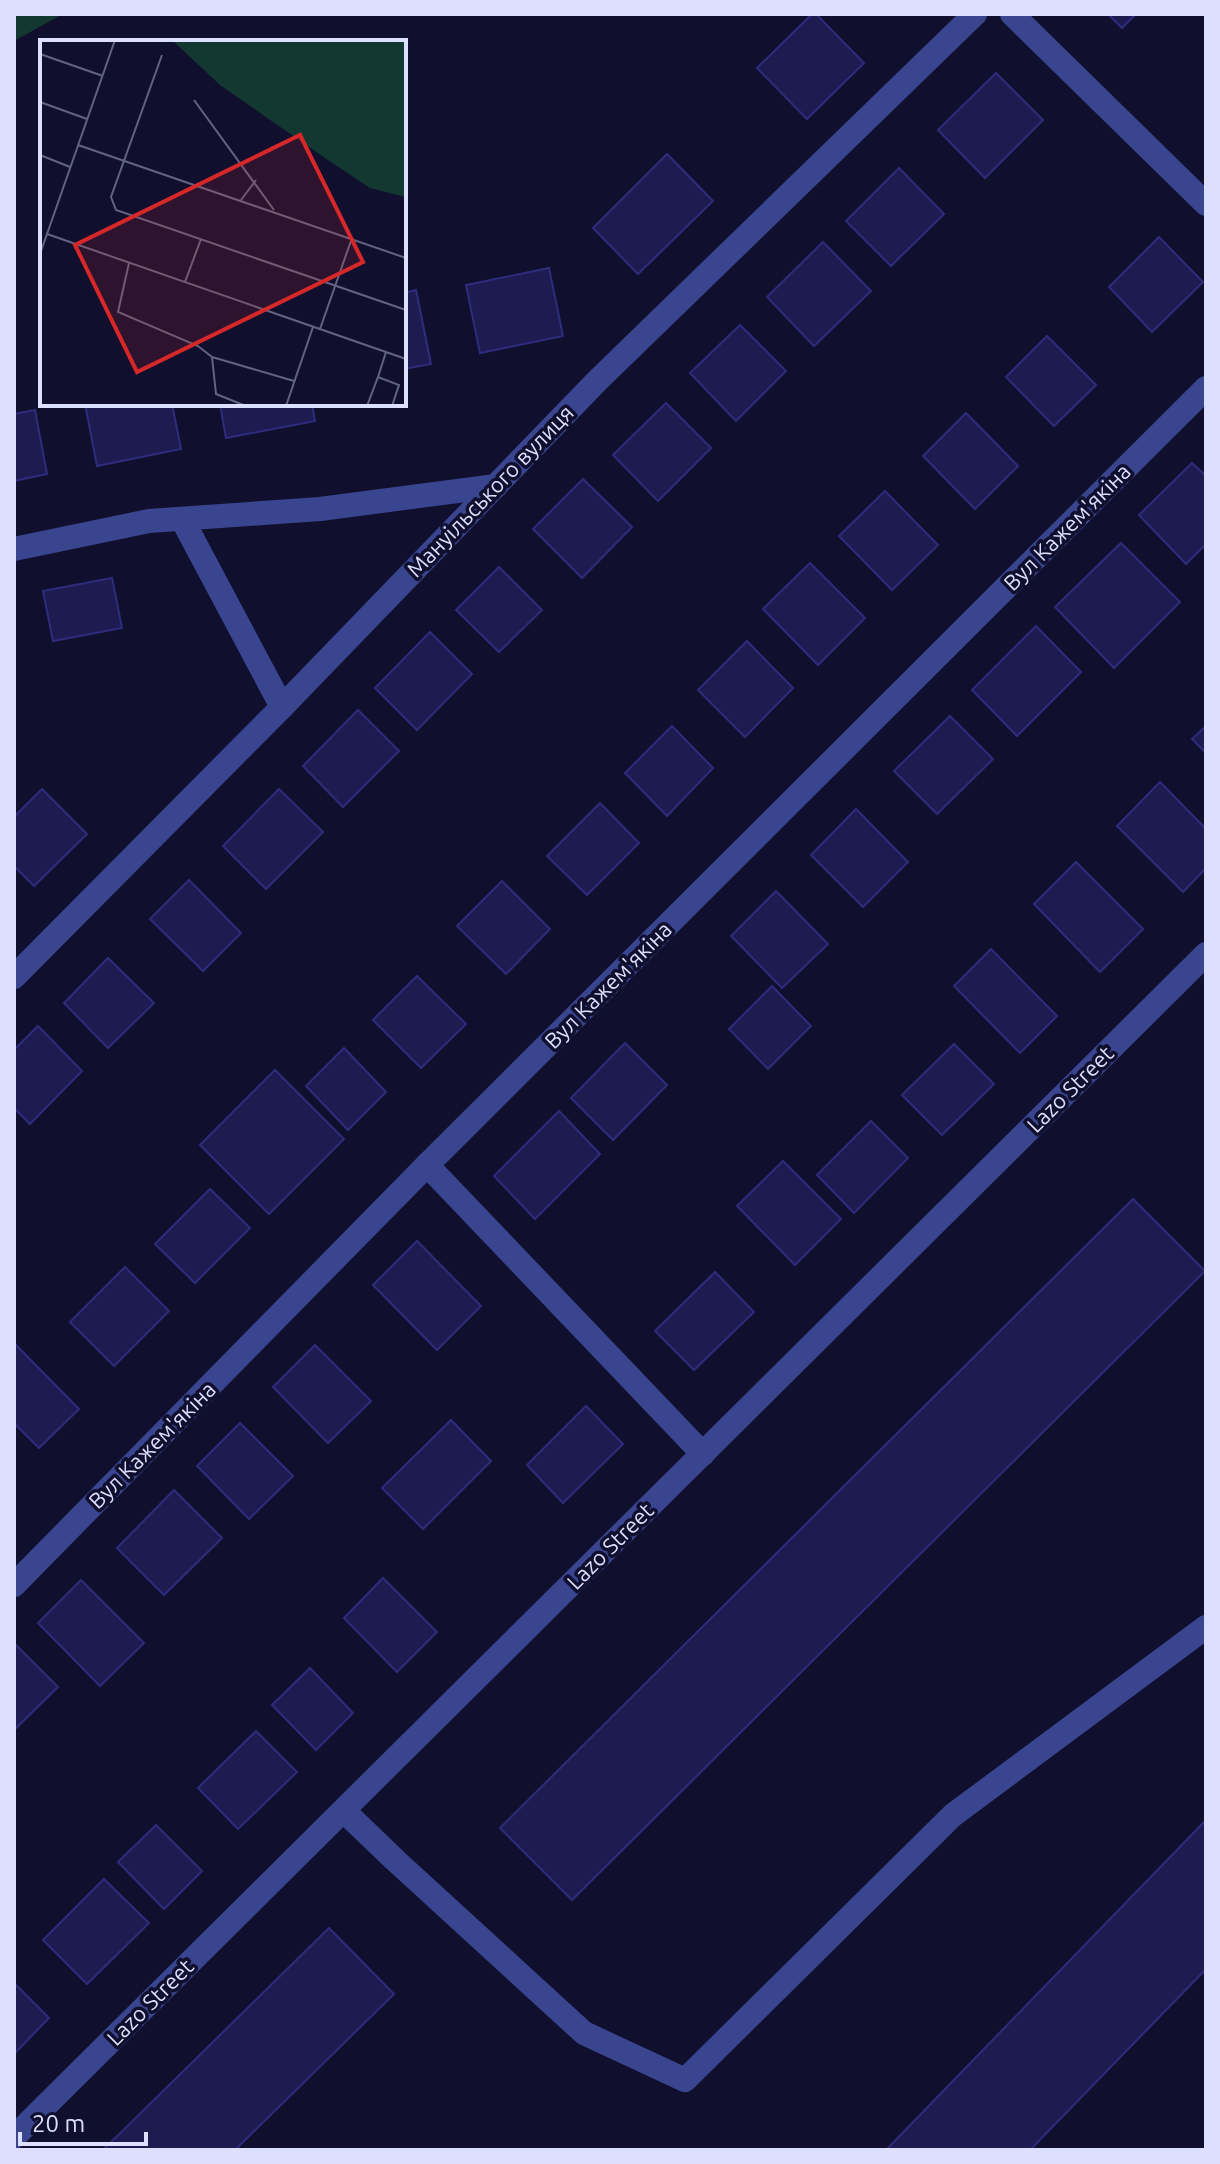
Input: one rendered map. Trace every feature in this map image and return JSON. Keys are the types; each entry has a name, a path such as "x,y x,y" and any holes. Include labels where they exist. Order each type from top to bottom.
{"street":[{"name":"Мануільського вулиця","path":"14,977 282,707 597,381 975,14"},
{"path":"1012,14 1206,204"},
{"name":"Вул Кажем'якіна","path":"14,1585 427,1165 1206,388"},
{"path":"14,549 149,521 320,509 496,486"},
{"path":"182,519 282,707"},
{"name":"Lazo Street","path":"14,2137 1206,954"},
{"path":"427,1165 703,1454"},
{"path":"344,1811 584,2033 685,2080 953,1815 1206,1627"}],"green space":[{"path":"14,14 63,14 14,41"}],"building":[{"path":"812,14 816,14 864,63 807,119 757,68"},
{"path":"1108,14 1136,14 1122,28"},
{"path":"996,73 1043,120 985,178 938,130"},
{"path":"667,154 713,201 638,274 593,228"},
{"path":"899,168 944,214 891,266 846,221"},
{"path":"1159,237 1203,282 1152,332 1109,287"},
{"path":"823,242 871,291 814,346 767,297"},
{"path":"549,268 563,336 480,353 466,285"},
{"path":"416,290 431,364 406,369 406,292"},
{"path":"740,325 786,371 736,421 690,373"},
{"path":"1047,336 1096,385 1054,426 1006,377"},
{"path":"666,403 711,448 658,501 613,455"},
{"path":"85,406 172,406 181,449 97,466"},
{"path":"220,406 312,406 315,421 226,438"},
{"path":"35,410 47,474 14,481 14,414"},
{"path":"966,413 1018,466 975,509 923,456"},
{"path":"1192,463 1206,476 1206,544 1186,564 1139,515"},
{"path":"583,479 632,527 582,578 533,529"},
{"path":"885,491 938,545 892,590 839,536"},
{"path":"1121,543 1180,602 1114,668 1055,607"},
{"path":"810,563 865,618 818,665 763,609"},
{"path":"499,567 542,610 499,652 456,610"},
{"path":"112,578 122,628 53,641 43,591"},
{"path":"1036,626 1081,672 1017,736 972,690"},
{"path":"430,632 472,674 417,730 375,688"},
{"path":"747,641 793,688 745,737 698,690"},
{"path":"358,710 399,751 343,807 303,766"},
{"path":"950,716 993,759 937,814 894,771"},
{"path":"672,726 713,768 667,816 625,773"},
{"path":"1206,726 1206,753 1192,739"},
{"path":"1160,782 1206,829 1206,868 1183,892 1117,826"},
{"path":"42,789 87,834 34,886 14,866 14,817"},
{"path":"279,789 323,832 266,889 223,846"},
{"path":"600,803 639,843 587,895 547,856"},
{"path":"856,809 908,862 863,907 811,855"},
{"path":"1076,862 1143,929 1100,972 1034,904"},
{"path":"189,880 241,933 203,971 150,919"},
{"path":"502,881 550,929 506,974 457,926"},
{"path":"776,891 828,944 782,988 731,936"},
{"path":"991,949 1057,1016 1020,1053 954,986"},
{"path":"108,958 154,1003 108,1048 64,1003"},
{"path":"417,976 466,1024 421,1068 373,1020"},
{"path":"772,986 811,1026 768,1069 729,1029"},
{"path":"38,1026 82,1071 30,1124 14,1108 14,1050"},
{"path":"625,1043 667,1085 613,1140 571,1098"},
{"path":"954,1044 994,1084 942,1135 902,1095"},
{"path":"344,1048 386,1092 348,1130 306,1086"},
{"path":"275,1070 344,1139 269,1214 200,1145"},
{"path":"559,1111 600,1154 535,1219 494,1176"},
{"path":"871,1121 908,1158 854,1213 817,1175"},
{"path":"783,1161 841,1219 795,1265 737,1206"},
{"path":"210,1189 250,1228 195,1283 155,1244"},
{"path":"1133,1199 1205,1271 572,1900 500,1828"},
{"path":"417,1241 481,1306 437,1350 373,1285"},
{"path":"125,1267 169,1311 114,1366 70,1322"},
{"path":"715,1272 754,1312 694,1370 655,1331"},
{"path":"14,1343 79,1409 39,1448 14,1423"},
{"path":"315,1345 371,1401 328,1443 273,1387"},
{"path":"586,1406 623,1444 563,1503 527,1465"},
{"path":"451,1420 491,1461 423,1529 382,1488"},
{"path":"240,1423 293,1476 249,1519 197,1466"},
{"path":"174,1490 222,1538 164,1595 117,1548"},
{"path":"383,1578 437,1632 397,1672 344,1618"},
{"path":"81,1580 144,1643 100,1686 38,1623"},
{"path":"14,1643 58,1687 14,1730"},
{"path":"310,1668 353,1713 316,1750 272,1705"},
{"path":"256,1731 297,1772 238,1829 198,1788"},
{"path":"1206,1820 1206,1969 1030,2150 886,2150"},
{"path":"156,1825 202,1871 164,1909 118,1862"},
{"path":"104,1879 149,1923 87,1984 43,1940"},
{"path":"329,1928 394,1994 235,2150 103,2150"},
{"path":"14,1983 49,2018 14,2054"}]}
